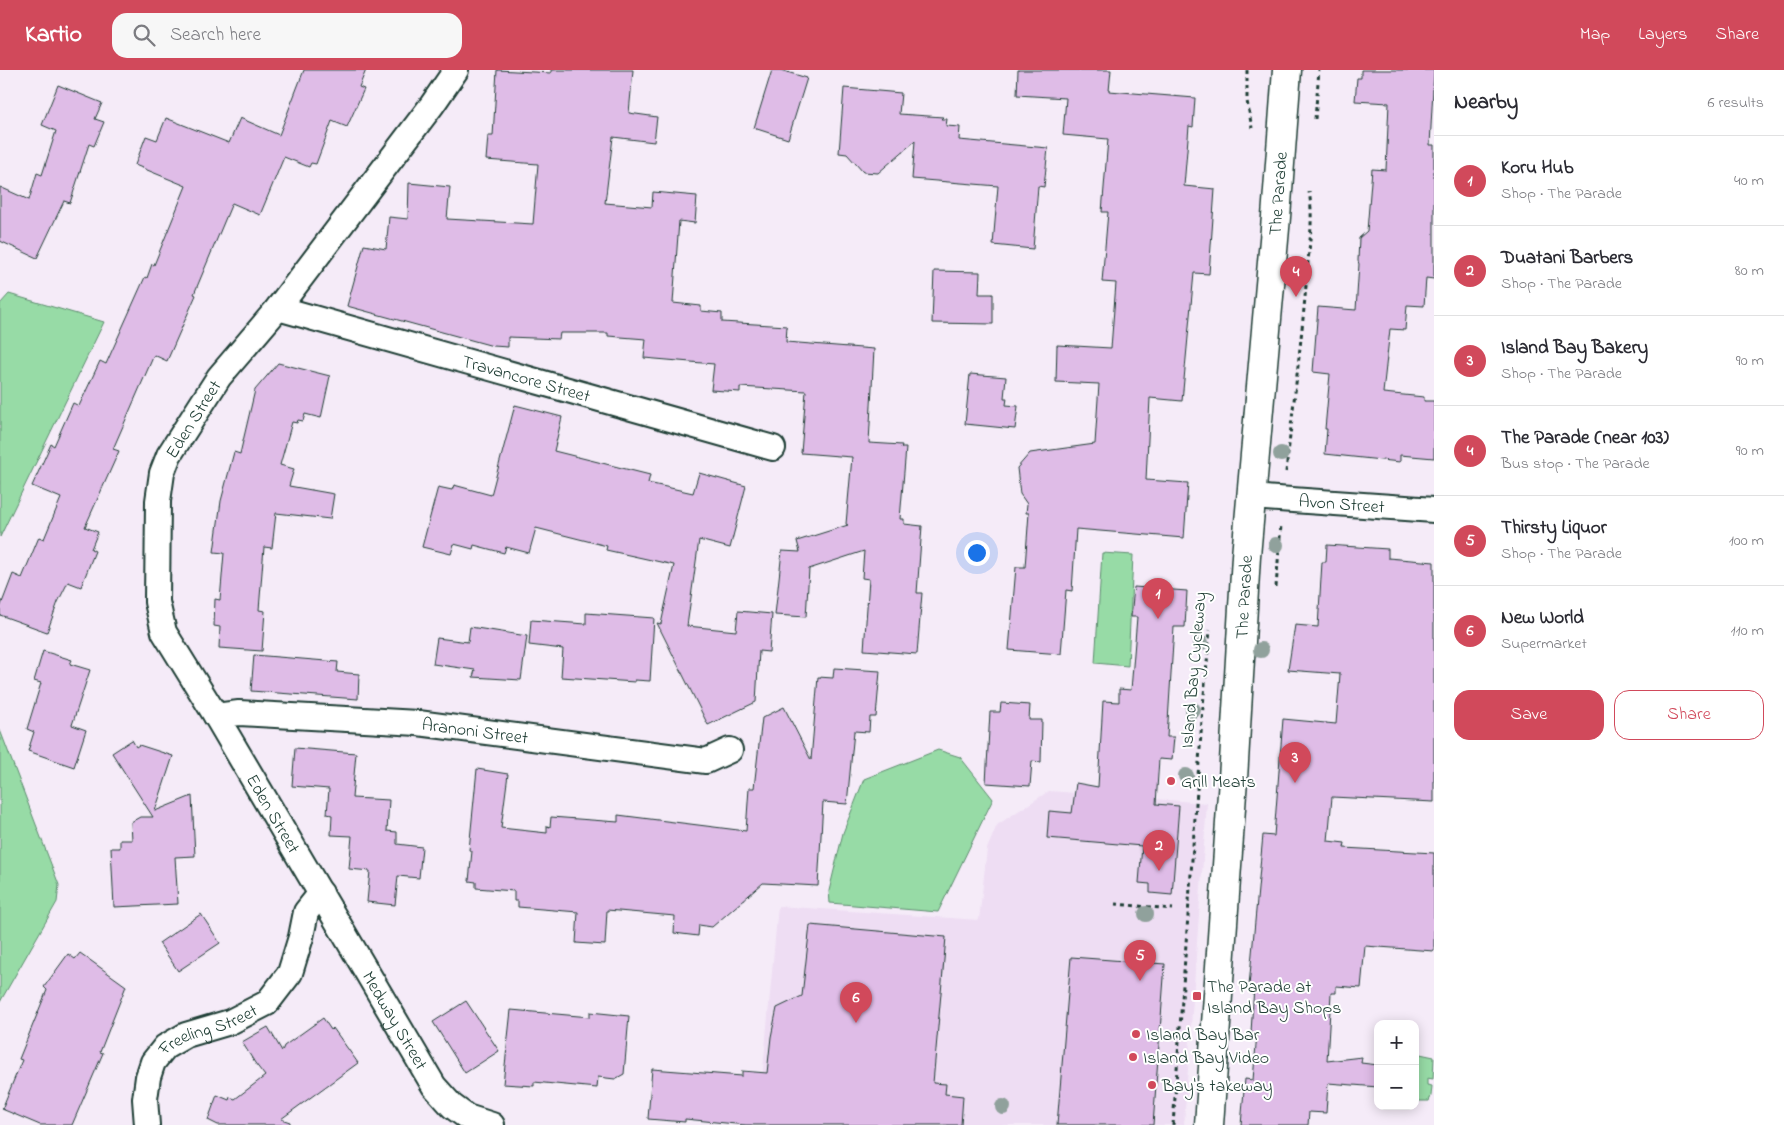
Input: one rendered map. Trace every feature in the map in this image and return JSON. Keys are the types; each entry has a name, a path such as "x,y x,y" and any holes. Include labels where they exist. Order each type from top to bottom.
{"main road":[{"name":"The Parade","path":"1209,1125 1250,497 1276,217 1287,70"}],"street":[{"name":"Eden Street","path":"321,893 164,632 157,602 158,501 162,473 169,455 219,377 278,308 456,70"},
{"name":"Travancore Street","path":"278,308 773,448"},
{"name":"Avon Street","path":"1250,497 1434,510"},
{"name":"Aranoni Street","path":"216,716 239,714 418,723 706,761 730,750"},
{"name":"Freeling Street","path":"146,1125 145,1099 148,1077 153,1062 165,1047 186,1035 230,1022 267,1003 290,973 301,937 306,912 321,893"},
{"name":"Medway Street","path":"321,893 434,1086 452,1106 467,1117 492,1125"}],"path":[{"name":"Island Bay Cycleway","path":"1173,1125 1202,706 1211,621"},
{"path":"1115,904 1173,909"}],"shaded area":[{"path":"1049,791 1207,803 1184,1125 758,1125 778,906 979,920 987,849 997,825"}],"green space":[{"path":"9,294 104,322 0,537 0,304"},
{"path":"1102,553 1133,555 1128,666 1095,663"},
{"path":"0,730 59,885 57,902 0,1002"},
{"path":"938,750 960,757 993,799 938,912 830,903 829,891 843,833 864,779"},
{"path":"1420,1054 1434,1057 1433,1079 1427,1078 1427,1085 1432,1086 1429,1101 1419,1101"}],"building":[{"path":"304,70 366,70 359,87 364,89 347,127 332,121 316,164 311,163 309,167 284,157 260,215 232,203 194,294 196,295 167,361 154,355 113,449 119,451 85,527 98,532 91,549 95,551 81,587 68,582 47,632 0,615 0,608 13,574 22,578 39,537 44,539 61,498 32,486 51,444 54,446 73,403 79,406 100,361 106,364 145,277 147,278 152,264 154,265 186,186 135,165 146,136 157,140 166,118 229,143 240,118 279,135"},
{"path":"497,70 551,73 551,70 633,70 629,113 657,117 654,142 613,137 605,203 652,207 653,192 697,196 695,223 679,221 673,303 701,306 701,311 722,313 722,322 787,326 786,342 874,349 869,443 902,445 901,448 906,448 900,519 904,519 904,524 922,526 917,593 922,593 917,654 864,650 869,579 862,578 864,551 809,569 806,617 775,615 782,551 800,552 797,541 848,525 846,524 852,457 801,453 806,391 740,387 740,392 711,390 714,364 644,358 646,339 608,336 608,333 560,333 559,339 508,337 508,347 493,346 347,306 364,245 386,249 389,217 408,219 409,183 450,187 447,219 533,224 538,164 486,160 488,136 493,136"},
{"path":"772,70 780,70 807,78 788,139 754,128"},
{"path":"1018,70 1111,70 1109,91 1195,98 1193,127 1189,126 1184,186 1215,189 1209,274 1194,273 1182,401 1150,398 1146,480 1188,483 1184,538 1076,529 1072,591 1066,590 1061,654 1009,650 1016,567 1025,567 1029,513 1026,513 1027,504 1020,494 1017,468 1030,453 1095,444 1099,384 1056,382 1057,345 1111,348 1116,283 1102,282 1108,212 1102,212 1108,139 1063,135 1066,98 1017,95"},
{"path":"1361,70 1434,70 1430,145 1434,145 1434,279 1426,278 1424,306 1407,305 1405,330 1390,329 1383,393 1424,397 1424,401 1434,401 1434,458 1400,455 1400,462 1325,454 1327,429 1325,429 1330,374 1313,372 1318,307 1356,310 1359,238 1367,231 1372,169 1386,170 1389,103 1355,101 1357,78 1361,78"},
{"path":"58,85 102,103 95,119 104,122 94,146 89,144 70,203 64,201 37,258 0,241 0,187 29,200 37,173 42,175 56,131 42,125"},
{"path":"844,88 901,93 899,114 943,117 941,119 947,119 946,126 960,127 959,140 1048,148 1044,187 1038,186 1033,249 993,245 998,186 912,179 915,141 878,173 863,172 847,154 839,153"},
{"path":"934,271 980,272 979,294 993,294 993,324 932,323"},
{"path":"278,363 330,376 321,418 305,414 303,421 292,422 280,465 294,469 289,486 334,494 330,519 276,513 272,548 264,547 259,610 265,611 262,651 219,648 220,627 214,626 215,599 220,600 224,553 214,552 221,501 234,452 240,454 255,390"},
{"path":"970,374 1006,377 1004,398 1007,398 1006,405 1018,406 1015,429 965,424"},
{"path":"515,405 562,417 554,451 650,475 648,483 693,493 699,473 746,486 730,548 699,540 687,626 736,631 738,611 772,614 769,652 759,651 756,702 708,725 657,623 661,624 674,565 606,550 607,546 536,528 529,553 506,547 504,553 474,545 473,549 454,544 451,554 422,547 438,487 452,490 454,485 491,495"},
{"path":"1327,545 1388,549 1388,558 1434,562 1434,802 1332,797 1328,841 1345,843 1344,848 1434,853 1434,951 1365,946 1361,988 1336,986 1336,993 1331,993 1327,1061 1362,1057 1361,1063 1374,1065 1374,1087 1328,1083 1326,1113 1309,1112 1308,1125 1241,1125 1245,1079 1253,1080 1257,1033 1251,1032 1254,987 1249,986 1263,835 1274,836 1283,719 1336,724 1340,674 1288,670 1295,625 1318,627 1322,562 1326,562"},
{"path":"1134,587 1187,591 1185,627 1174,627 1167,737 1174,737 1172,760 1159,759 1156,804 1179,806 1172,895 1150,893 1150,884 1139,883 1142,846 1047,838 1049,811 1072,813 1076,783 1098,787 1103,701 1119,702 1119,689 1131,690 1137,617 1131,617"},
{"path":"586,613 654,618 650,681 635,680 635,682 561,677 563,649 529,645 531,620 586,624"},
{"path":"470,627 527,636 521,680 473,677 475,670 433,664 437,638 468,642"},
{"path":"43,651 72,660 70,664 90,670 72,725 86,730 74,767 28,751 34,732 27,729 41,683 34,681"},
{"path":"254,655 338,662 337,672 359,674 358,699 251,691"},
{"path":"834,668 880,671 876,717 870,717 869,732 854,731 847,804 823,802 818,886 763,883 712,927 699,925 698,936 674,933 675,916 607,910 605,945 576,943 578,912 518,907 518,901 514,901 514,891 476,888 476,882 469,881 472,851 469,850 477,769 508,774 501,828 547,833 547,826 550,827 551,817 618,822 618,815 746,831 749,788 754,788 762,718 784,707 811,760 818,677 833,678"},
{"path":"1001,703 1030,705 1029,720 1042,720 1041,762 1032,761 1030,786 986,783 990,712 1000,712"},
{"path":"132,740 136,747 139,745 173,756 155,811 192,796 195,856 175,857 178,904 114,907 111,848 120,848 120,840 132,840 131,822 140,817 153,817 112,753"},
{"path":"295,748 356,753 352,798 389,800 387,831 397,832 397,844 422,847 419,878 398,876 395,905 367,902 370,871 349,869 352,836 331,835 332,815 327,814 329,789 292,786"},
{"path":"201,914 220,943 178,971 159,943"},
{"path":"810,925 946,937 933,1083 946,1084 945,1094 963,1096 961,1125 746,1125 685,1119 685,1122 648,1119 652,1069 742,1076 742,1071 767,1073 771,1037 777,1008 802,996"},
{"path":"80,953 126,986 100,1052 103,1053 72,1125 40,1125 2,1109 22,1060 19,1059 47,990 44,987 68,954 75,959"},
{"path":"1071,957 1165,964 1153,1125 1057,1125"},
{"path":"466,1001 499,1051 465,1073 433,1022"},
{"path":"511,1010 590,1017 590,1012 629,1016 624,1074 615,1079 598,1077 597,1088 534,1082 534,1086 503,1084"},
{"path":"323,1018 331,1030 333,1028 358,1063 281,1119 290,1122 290,1125 218,1125 208,1120 217,1095 229,1100 230,1097 235,1099 265,1076 242,1042 268,1027 282,1051 284,1046"}],"place":[{"name":"The Parade (near 103)","path":"1296,297"},
{"name":"Koru Hub","path":"1158,619"},
{"name":"Grill Meats","path":"1171,781"},
{"name":"Island Bay Bakery","path":"1295,783"},
{"name":"Duatani Barbers","path":"1159,871"},
{"name":"Thirsty Liquor","path":"1140,981"},
{"name":"The Parade at Island Bay Shops","path":"1197,996"},
{"name":"New World","path":"856,1023"},
{"name":"Island Bay Bar","path":"1136,1034"},
{"name":"Island Bay Video","path":"1133,1057"},
{"name":"Bay's takeway","path":"1152,1085"}]}
